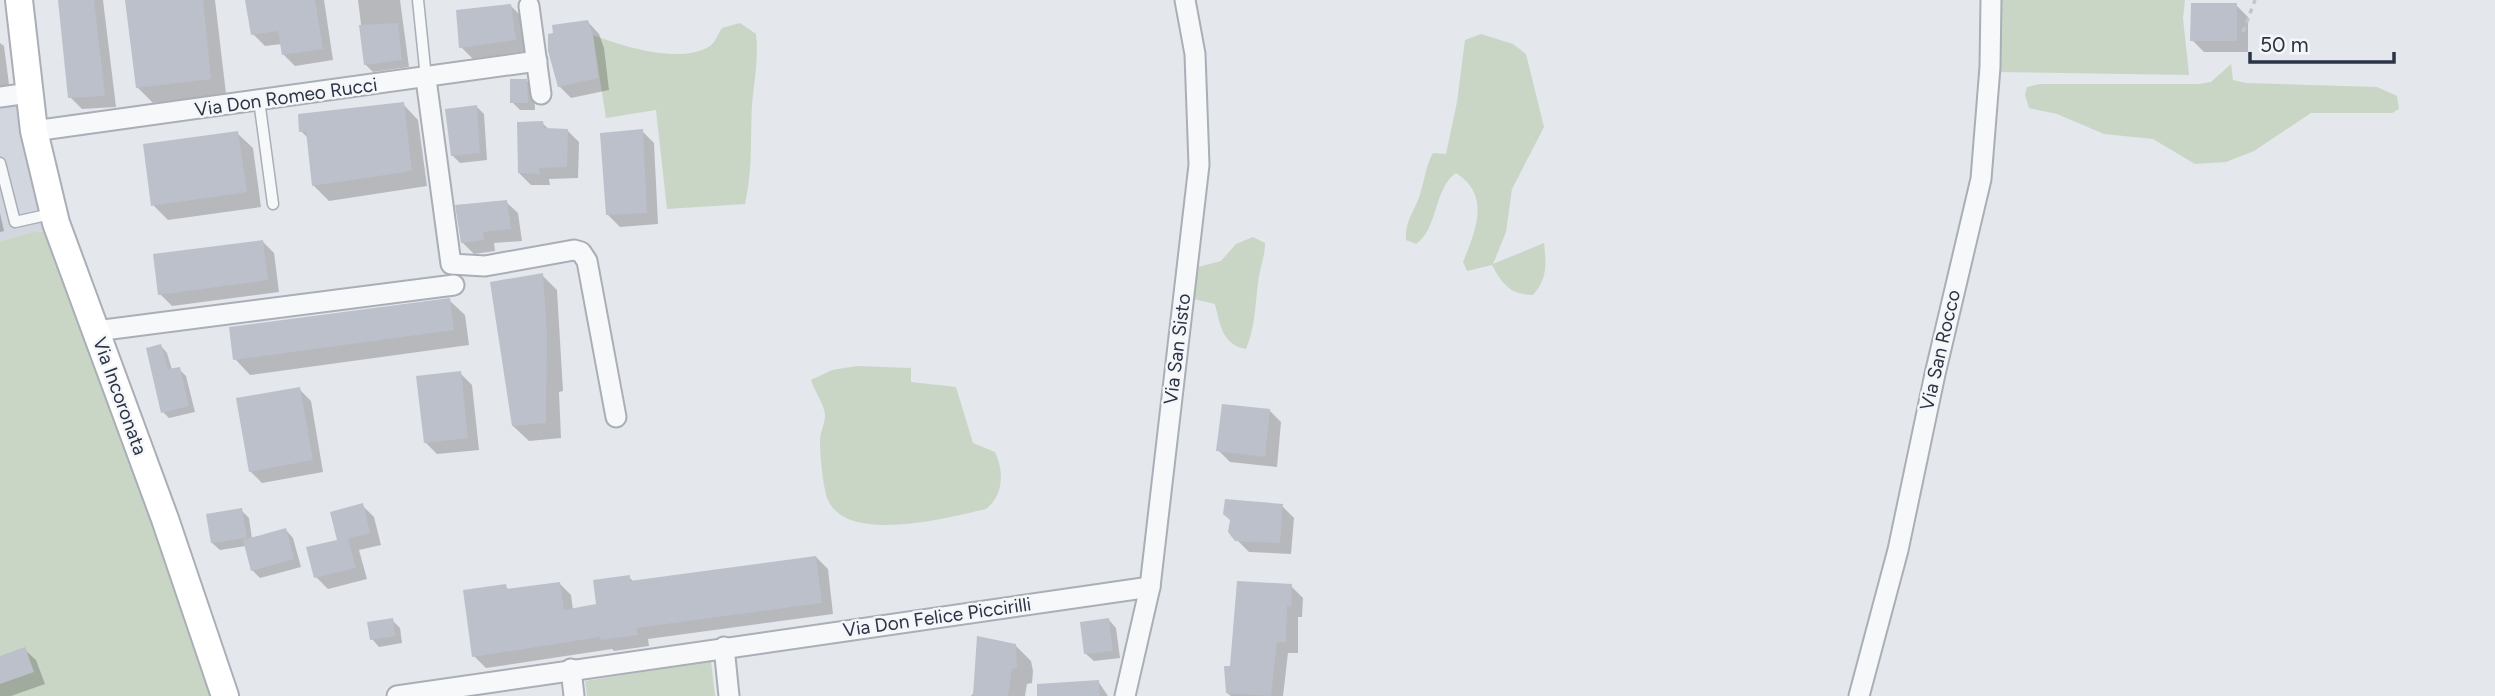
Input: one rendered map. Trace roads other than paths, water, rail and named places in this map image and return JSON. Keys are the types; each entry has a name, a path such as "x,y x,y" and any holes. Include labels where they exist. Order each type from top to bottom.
{"main road":[{"name":"Via Incoronata","path":"19,0 34,131 54,213 225,696"}],"street":[{"name":"Via San Sisto","path":"1125,696 1150,587 1199,165 1195,54 1185,0"},
{"name":"Via San Rocco","path":"1859,696 1898,550 1938,361 1982,179 1990,67 1991,0"},
{"path":"529,6 541,94"},
{"name":"Via Don Romeo Rucci","path":"34,131 426,79 537,61"},
{"path":"426,79 451,264 485,266 574,250 581,252 587,261 616,417"},
{"path":"0,97 29,93"},
{"path":"96,331 454,285"},
{"name":"Via Don Felice Piccirilli","path":"397,696 433,693 570,669 1150,587"},
{"path":"724,647 729,696"},
{"path":"570,669 574,696"}],"lane":[{"path":"418,0 426,79"},
{"path":"259,100 274,204"},
{"path":"0,163 15,222 54,213"}]}
